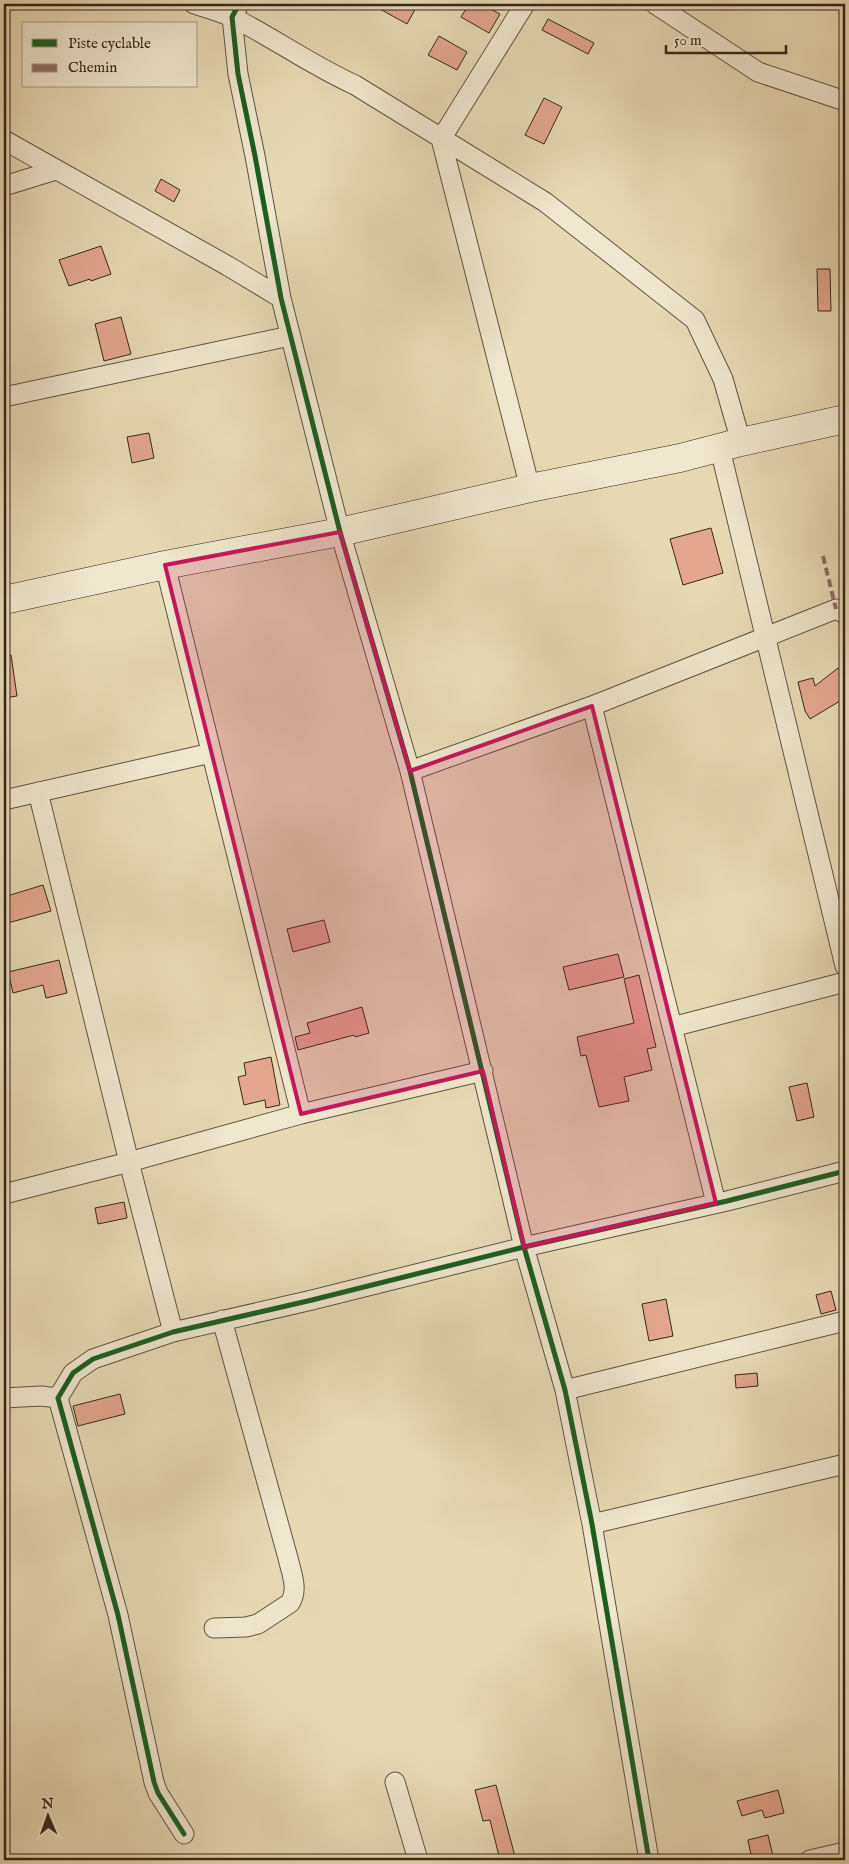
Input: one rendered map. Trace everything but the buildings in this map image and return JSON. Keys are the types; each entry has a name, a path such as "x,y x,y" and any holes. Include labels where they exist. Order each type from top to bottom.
{"street":[{"path":"194,4 235,10 284,46 326,72 355,85 545,202 695,320 723,379 730,446 766,637 845,966"},
{"path":"525,4 441,139 530,488"},
{"path":"655,4 758,72 845,101"},
{"path":"235,10 238,74 290,336 340,532 410,771 524,1247 565,1390 592,1524 649,1860"},
{"path":"4,140 228,266 281,298"},
{"path":"4,186 56,170"},
{"path":"4,398 290,336"},
{"path":"4,600 165,564 340,532 845,419"},
{"path":"165,564 301,1114"},
{"path":"410,771 592,706 836,609 845,614"},
{"path":"592,706 716,1203"},
{"path":"4,800 211,753"},
{"path":"38,792 129,1162 174,1332"},
{"path":"672,1027 845,982"},
{"path":"4,1194 129,1162 301,1114 483,1071"},
{"path":"184,1834 158,1794 154,1782 118,1615 58,1398 73,1373 93,1359 174,1332 524,1247 845,1172"},
{"path":"214,1628 246,1627 258,1624 290,1603 295,1589 222,1320"},
{"path":"565,1390 845,1321"},
{"path":"4,1398 40,1396 58,1398"},
{"path":"592,1524 845,1464"},
{"path":"396,1782 418,1860"},
{"path":"810,1860 845,1852"}],"highlighted area":[{"path":"340,532 410,771 592,706 716,1203 524,1247 483,1071 301,1114 165,565"}],"marked path":[{"path":"823,556 836,609"}],"cycle path":[{"path":"239,4 232,17 238,74 281,298 340,532 410,771 524,1247 565,1390 592,1524 649,1860"},
{"path":"184,1834 158,1793 154,1782 118,1615 58,1398 73,1373 93,1359 173,1332 312,1300 524,1247 727,1201 845,1171"}]}
